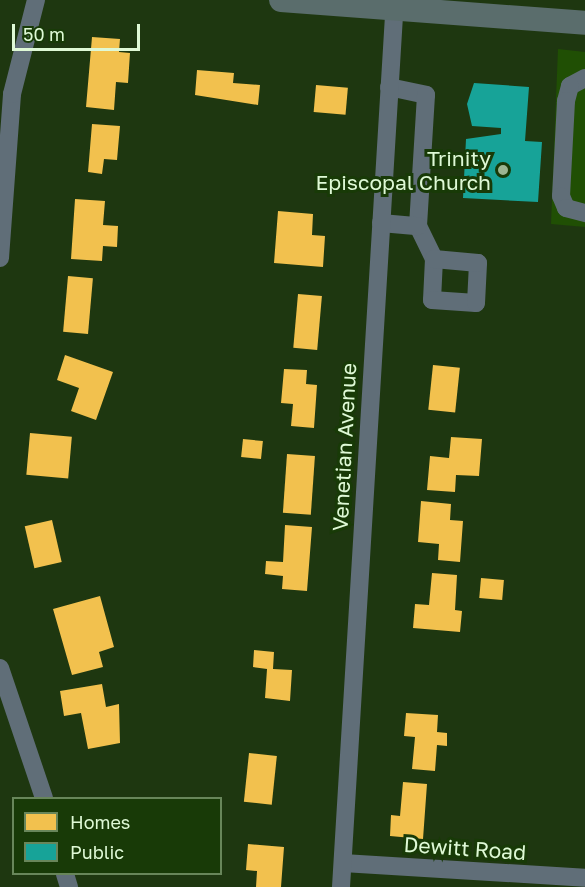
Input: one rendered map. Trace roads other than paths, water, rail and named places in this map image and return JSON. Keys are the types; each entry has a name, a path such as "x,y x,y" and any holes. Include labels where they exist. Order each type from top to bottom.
{"main road":[{"path":"281,0 517,9 585,23"}],"street":[{"path":"0,258 5,127 15,69 36,0"},
{"name":"Venetian Avenue","path":"341,887 394,5"},
{"path":"585,78 570,86 566,101 561,196 566,208 585,213"},
{"path":"389,87 426,95 418,226 434,260"},
{"path":"381,223 418,226"},
{"path":"0,669 44,797"},
{"name":"Dewitt Road","path":"343,863 585,878"}],"place":[{"name":"Trinity Episcopal Church","path":"503,170"}]}
